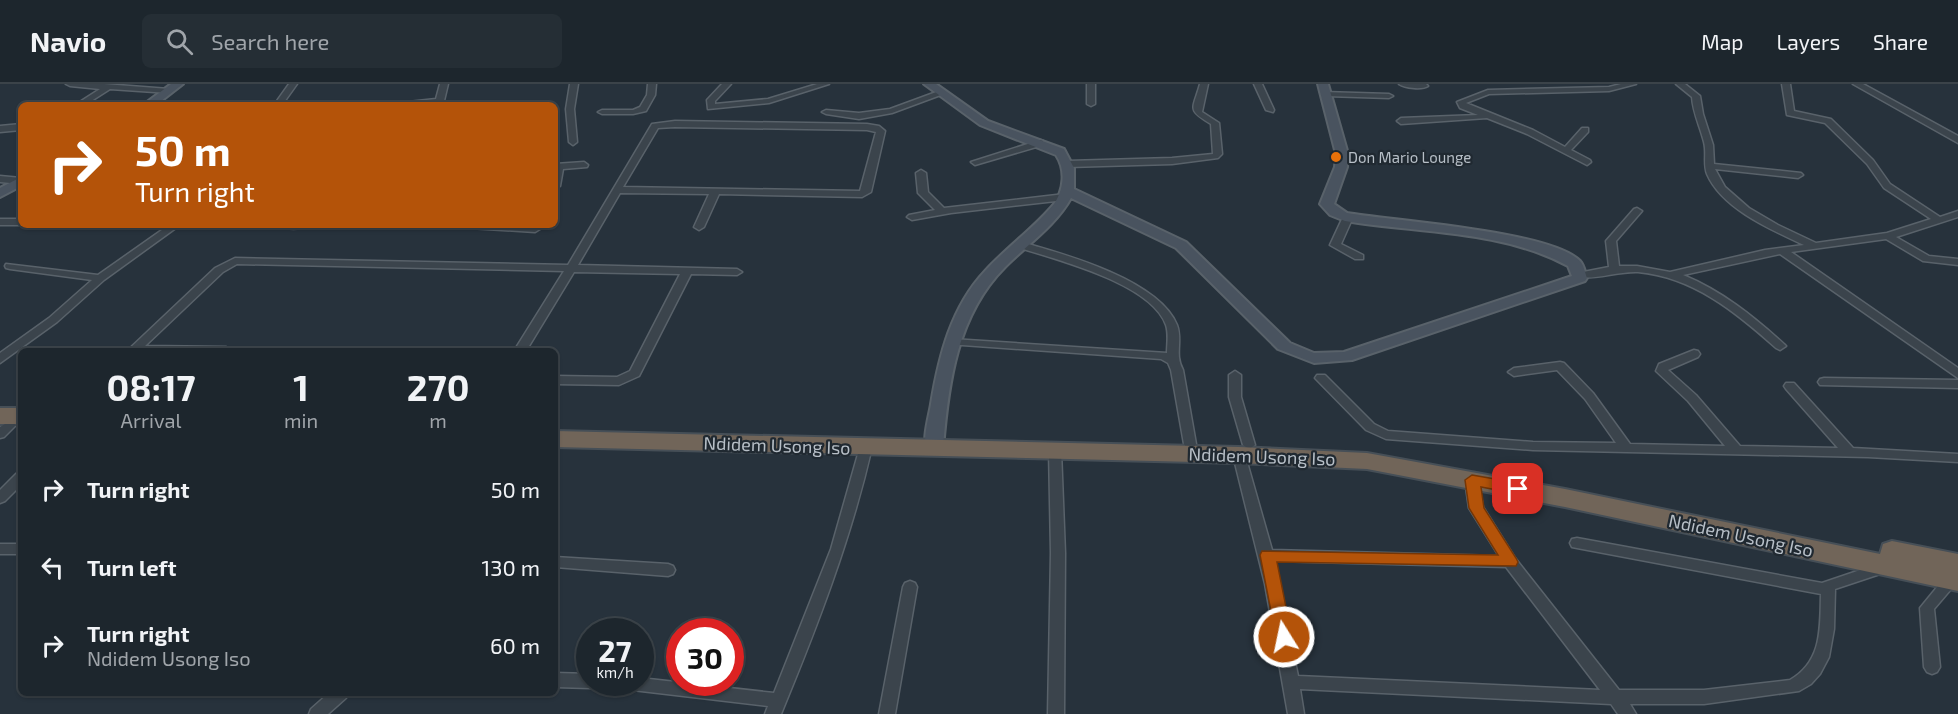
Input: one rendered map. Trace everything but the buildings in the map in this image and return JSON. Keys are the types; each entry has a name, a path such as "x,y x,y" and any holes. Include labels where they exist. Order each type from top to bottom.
{"highway":[{"name":"Ndidem Usong Iso","path":"558,430 1055,450 1244,450 1320,447 1397,456 1496,473 1956,574"},
{"name":"Ndidem Usong Iso","path":"558,439 867,447 934,444 1190,444 1367,461 1472,480 1888,566 1956,574"}],"street":[{"path":"70,84 108,87 174,87"},
{"path":"280,102 293,84"},
{"path":"439,102 444,84"},
{"path":"573,142 570,109 574,84"},
{"path":"602,112 633,112 643,109 651,95 652,84"},
{"path":"727,84 711,99 711,107 769,101 825,84"},
{"path":"929,84 984,123 1060,152 1068,164 1066,194 1057,210 975,291 964,310 952,342 934,444"},
{"path":"1091,84 1091,104"},
{"path":"1068,164 1173,161 1218,154 1215,123 1198,112 1204,84"},
{"path":"1258,84 1270,110"},
{"path":"1403,84 1424,86"},
{"path":"1587,162 1530,132 1463,106 1461,102 1488,92 1599,90 1632,84"},
{"path":"1680,84 1696,96 1696,115 1709,147 1710,166 1714,178 1752,213 1818,248"},
{"path":"1786,84 1790,113 1828,121 1870,162 1887,186 1938,220"},
{"path":"1857,84 1958,140"},
{"path":"84,102 108,87"},
{"path":"153,102 174,87"},
{"path":"1389,96 1324,89 1342,154 1341,167 1327,204 1336,213 1348,217 1467,231 1531,246 1573,262 1582,275"},
{"path":"826,112 859,116 892,111 942,93"},
{"path":"1401,121 1488,116"},
{"path":"522,348 655,126 661,124 876,128 881,132 866,192 862,194 617,190"},
{"path":"0,129 18,128"},
{"path":"1566,151 1585,130"},
{"path":"975,162 1040,143"},
{"path":"558,167 584,165"},
{"path":"1710,166 1798,175"},
{"path":"921,173 923,193 941,211"},
{"path":"0,179 18,181"},
{"path":"0,193 18,183"},
{"path":"699,227 715,192"},
{"path":"912,217 1066,194 1181,245 1284,346 1301,356 1317,361 1346,357 1580,278 1582,275 1636,269 1671,275 1701,287 1736,307 1780,346"},
{"path":"1614,270 1611,241 1637,211"},
{"path":"1671,275 1780,250 1818,248 1888,236 1958,214"},
{"path":"1348,217 1335,245 1359,257"},
{"path":"0,222 18,222"},
{"path":"0,359 53,320 100,278 170,228"},
{"path":"519,228 536,229"},
{"path":"1888,236 1927,258 1958,262"},
{"path":"1021,245 1126,283 1162,307 1172,325 1172,361 1177,370 1190,444"},
{"path":"1780,250 1958,374"},
{"path":"136,348 219,270 232,262 737,272"},
{"path":"10,266 100,278"},
{"path":"558,380 619,381 635,373 687,271"},
{"path":"952,342 1155,354 1172,361"},
{"path":"1694,354 1663,367 1662,371 1692,398 1736,450"},
{"path":"1514,372 1560,366 1589,396 1626,448"},
{"path":"1235,375 1237,407 1244,450 1268,555 1296,714"},
{"path":"1321,378 1370,427 1386,435 1533,446 1849,452 1958,458"},
{"path":"1824,382 1958,384"},
{"path":"1790,386 1849,452"},
{"path":"654,688 776,707 843,534 858,489 867,447"},
{"path":"1055,450 1058,553 1056,714"},
{"path":"0,498 18,480"},
{"path":"1472,480 1476,508 1510,562 1628,714"},
{"path":"1577,543 1828,590"},
{"path":"0,549 18,549"},
{"path":"1268,555 1510,562"},
{"path":"558,562 668,570"},
{"path":"1291,682 1613,697 1704,697 1793,686 1805,681 1815,672 1827,634 1828,590 1832,583 1888,566"},
{"path":"1932,668 1928,608 1956,574"},
{"path":"887,714 910,587"},
{"path":"558,680 576,681"},
{"path":"317,714 337,696"}],"place":[{"name":"Don Mario Lounge","path":"1336,157"}],"route":[{"path":"1284,637 1268,555 1510,562 1476,508 1472,480 1518,489"}]}
